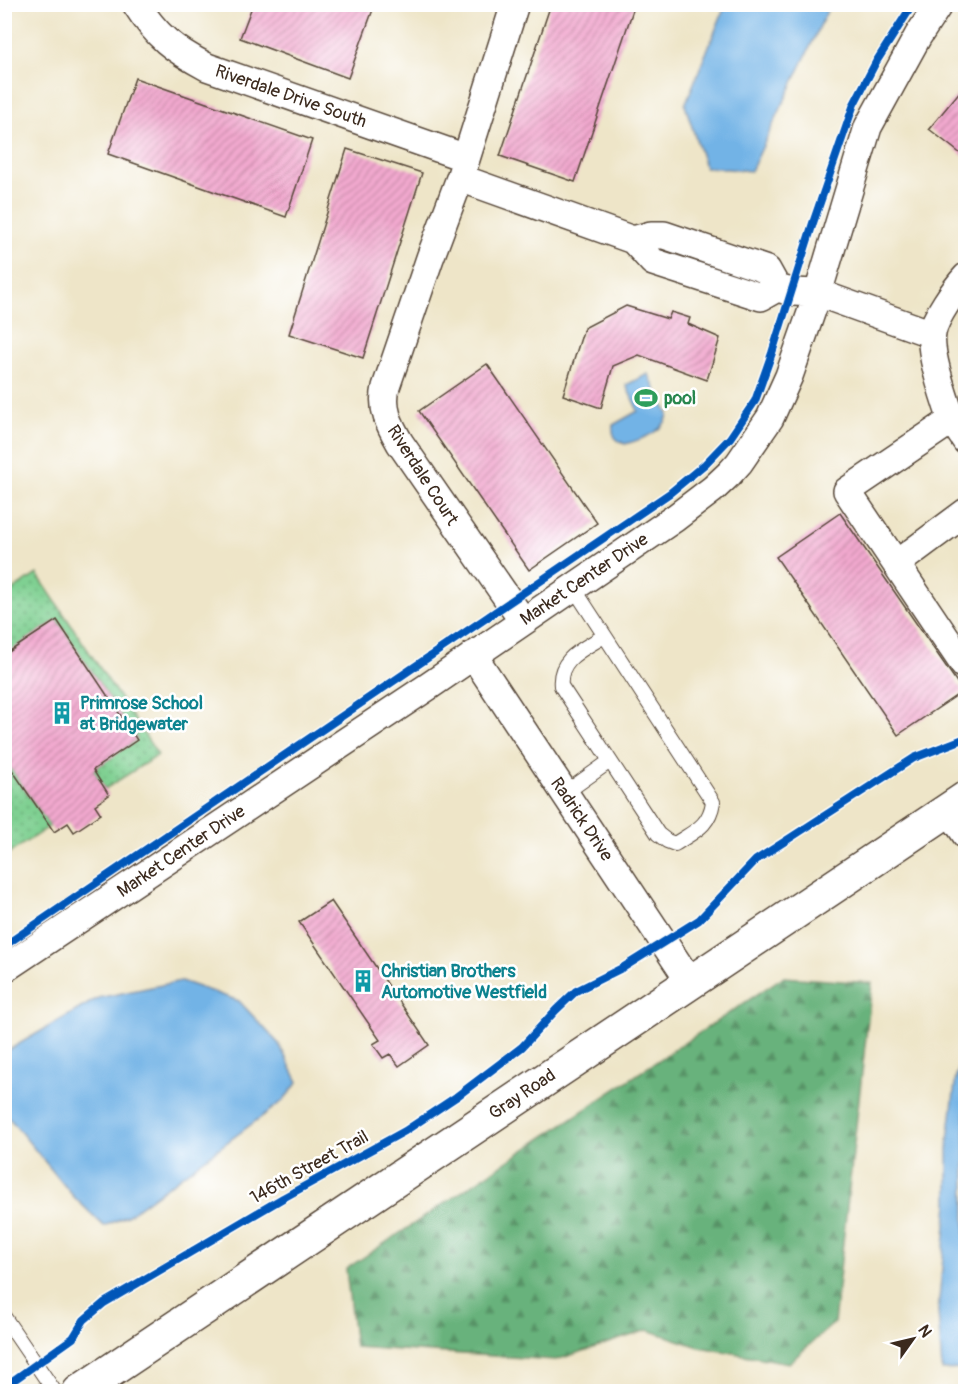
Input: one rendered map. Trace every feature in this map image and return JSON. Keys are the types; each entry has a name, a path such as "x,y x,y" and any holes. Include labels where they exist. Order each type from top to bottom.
{"street":[{"name":"Riverdale Drive South","path":"136,4 151,27 176,50 207,67 463,168 633,240 651,235 664,235 767,270 777,288 792,292 818,293 932,334"},
{"name":"Riverdale Court","path":"515,4 463,168 386,387 383,407 388,422 400,443 523,621"},
{"name":"Market Center Drive","path":"4,969 697,502 739,463 759,436 779,400 818,293 868,127 918,36 939,4"},
{"path":"964,665 847,491 959,430 940,382 932,334 938,317 966,277"},
{"path":"896,564 966,512"},
{"name":"Radrick Drive","path":"473,655 690,982"},
{"name":"Gray Road","path":"89,1389 690,982 960,814"}],"lane":[{"path":"573,587 713,802 706,824 675,844 658,834 561,686 560,674 564,664 604,636"},
{"path":"565,793 610,761"},
{"path":"4,1317 55,1392"}],"green space":[{"path":"37,574 158,755 105,789 93,770 137,739 57,620 5,655 5,595"},
{"path":"4,758 50,826 5,856 4,856"},
{"path":"783,977 872,983 834,1323 789,1363 699,1347 648,1330 556,1360 355,1347 346,1269"}],"water":[{"path":"726,4 830,5 751,171 705,167 685,105"},
{"name":"pool","path":"648,374 668,414 663,425 657,430 625,444 615,437 613,425 638,411 626,385"},
{"path":"181,981 239,1001 279,1044 298,1082 283,1101 127,1216 104,1226 73,1196 5,1113 5,1052 98,998"},
{"path":"965,1054 965,1369 942,1370 938,1311 948,1203 948,1140 956,1076"}],"building":[{"path":"253,4 375,4 348,78 240,38"},
{"path":"551,4 635,4 575,182 500,156"},
{"path":"135,78 312,140 286,217 108,154"},
{"path":"966,84 966,158 929,129"},
{"path":"347,149 422,173 363,358 289,334"},
{"path":"626,306 668,319 671,312 690,318 688,324 720,338 707,380 639,355 613,366 601,408 563,395 584,328"},
{"path":"487,364 597,523 529,570 419,411"},
{"path":"840,513 963,691 898,735 776,557"},
{"name":"Primrose School at Bridgewater","path":"57,620 137,740 93,770 109,795 95,805 101,814 74,832 68,823 54,832 4,758 4,655"},
{"name":"Christian Brothers Automotive Westfield","path":"331,901 429,1045 399,1066 390,1054 383,1058 373,1044 380,1040 299,922"}],"cycle path":[{"path":"4,946 670,493 705,464 730,438 755,401 854,104 876,62 913,4"},
{"name":"146th Street Trail","path":"4,1387 73,1338 84,1320 104,1303 283,1198 405,1131 456,1097 522,1047 576,991 624,967 699,920 756,860 914,758 966,738"}],"place":[{"name":"pool","path":"646,398"},
{"name":"Primrose School at Bridgewater","path":"62,713"},
{"name":"Christian Brothers Automotive Westfield","path":"363,981"}]}
